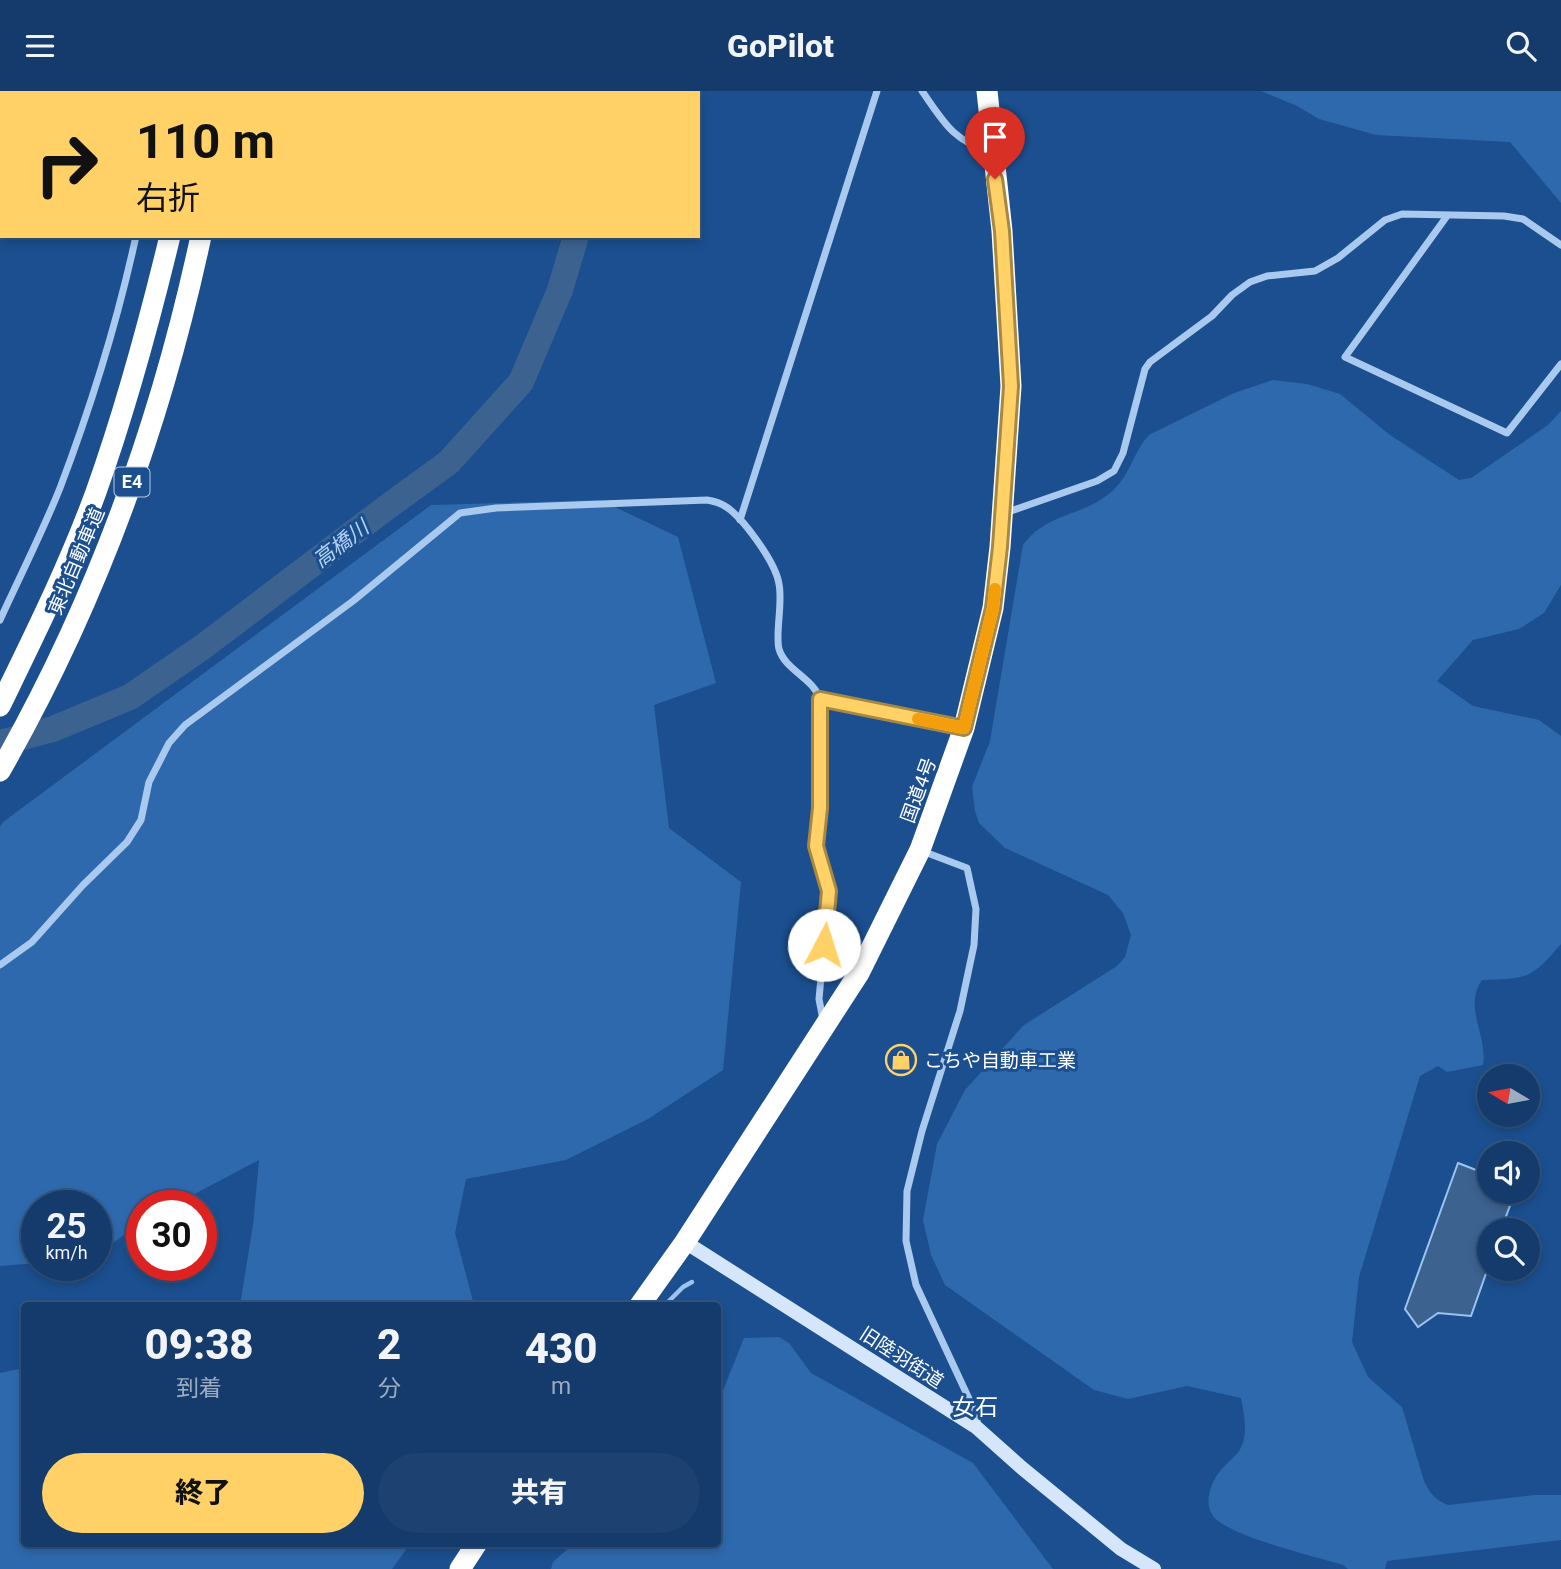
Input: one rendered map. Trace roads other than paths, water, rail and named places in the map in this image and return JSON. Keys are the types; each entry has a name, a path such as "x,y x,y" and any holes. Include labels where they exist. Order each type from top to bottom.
{"highway":[{"name":"国道4号","path":"642,1302 685,1243 859,973 920,850 964,728 993,608 1011,386 1002,231 987,91"},
{"name":"東北自動車道","path":"0,706 59,582 95,494 128,398 169,238"},
{"name":"東北自動車道","path":"1,769 74,625 113,535 145,446 184,315 201,238"},
{"path":"460,1569 474,1547"}],"street":[{"path":"740,520 877,91"},
{"path":"922,91 946,125 967,144 992,153"},
{"path":"1002,514 1097,481 1114,471 1124,453 1145,369 1150,362 1212,316 1232,295 1250,282 1267,276 1315,271 1338,258 1385,220 1402,213 1523,219 1561,245"},
{"path":"1447,216 1345,357 1507,433 1561,364"},
{"path":"0,620 67,467 127,278 136,238"},
{"path":"0,965 32,942 83,885 127,842 141,820 149,782 169,743 185,725 353,601 460,513 496,508 707,500 724,505 740,520 772,564 779,582 779,648 785,660 817,689 820,699 820,808 816,846 829,891 819,999 824,1024"},
{"path":"820,699 964,728"},
{"path":"920,850 967,868 976,909 974,945 960,1011 922,1131 907,1191 906,1241 916,1285 977,1416 976,1427"},
{"name":"旧陸羽街道","path":"685,1243 976,1427 1121,1549 1154,1569"}],"waterway":[{"name":"高橋川","path":"0,743 53,729 130,697 204,646 449,462 521,382 560,290 575,238"},
{"path":"668,1302 692,1282"}],"place":[{"name":"こちや自動車工業","path":"901,1060"}],"district":[{"name":"女石","path":"975,1407"}]}
